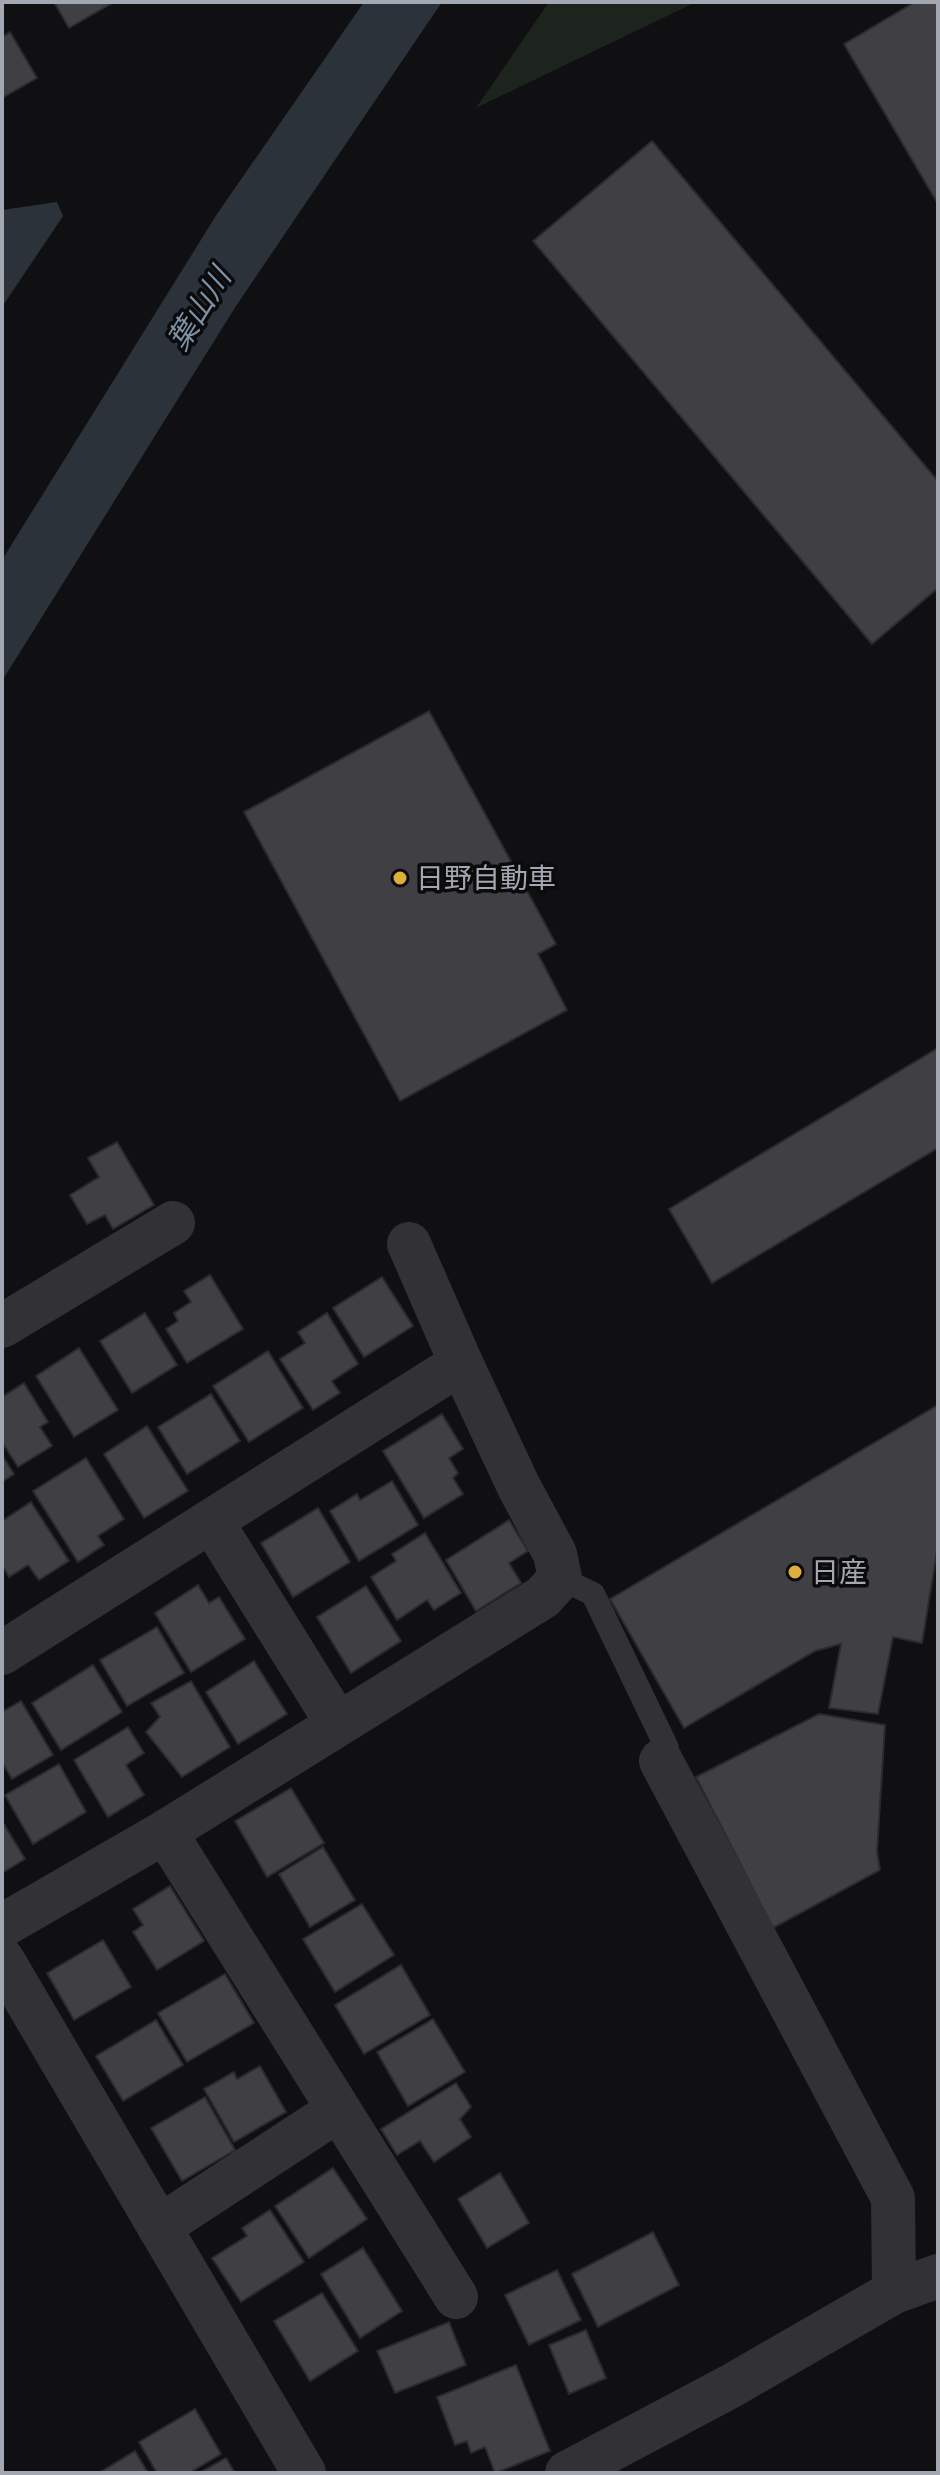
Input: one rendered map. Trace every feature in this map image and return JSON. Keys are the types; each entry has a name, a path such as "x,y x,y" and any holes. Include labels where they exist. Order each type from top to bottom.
{"street":[{"path":"2,1326 173,1223"},
{"path":"2,1926 165,1832 543,1597 560,1578 555,1554 519,1487 409,1244"},
{"path":"6,1641 212,1522 461,1363"},
{"path":"212,1522 337,1723"},
{"path":"661,1761 893,2198 894,2292"},
{"path":"165,1832 456,2297"},
{"path":"2,1959 304,2473"},
{"path":"159,2227 338,2110"},
{"path":"567,2473 731,2386 894,2292 938,2276"}],"lane":[{"path":"560,1578 593,1594 667,1748 661,1761"}],"shaded area":[{"path":"549,2 696,2 476,108"}],"water":[{"name":"葉山川","path":"364,2 442,2 236,306 2,681 2,560 217,214"},
{"path":"57,202 63,216 2,307 2,210"}],"building":[{"path":"54,2 114,2 69,28"},
{"path":"915,2 938,2 938,204 844,44"},
{"path":"10,32 37,78 2,98 2,37"},
{"path":"652,141 938,481 938,588 872,644 533,241"},
{"name":"日野自動車","path":"429,711 556,944 538,954 567,1010 400,1101 244,812"},
{"path":"938,1048 938,1148 712,1283 669,1209"},
{"path":"117,1142 154,1205 113,1229 105,1215 87,1224 70,1195 99,1177 88,1158"},
{"path":"210,1275 243,1329 187,1363 166,1329 178,1321 174,1313 191,1302 184,1291"},
{"path":"382,1277 413,1326 364,1357 333,1308"},
{"path":"145,1313 177,1365 132,1393 100,1341"},
{"path":"327,1313 358,1364 332,1381 340,1393 313,1410 280,1359 305,1343 298,1332"},
{"path":"79,1348 118,1410 74,1437 36,1376"},
{"path":"268,1351 303,1408 249,1442 213,1386"},
{"path":"24,1383 48,1422 40,1427 52,1446 18,1467 2,1442 2,1397"},
{"path":"211,1394 240,1441 187,1474 158,1427"},
{"name":"日産","path":"938,1405 938,1545 922,1643 893,1637 878,1714 829,1708 841,1644 815,1651 684,1728 610,1599"},
{"path":"442,1414 463,1449 449,1458 458,1473 453,1478 463,1494 424,1518 383,1451"},
{"path":"147,1426 188,1491 144,1518 104,1454"},
{"path":"2,1455 14,1474 2,1482"},
{"path":"86,1458 124,1519 98,1536 104,1545 78,1562 33,1491"},
{"path":"392,1481 418,1525 359,1561 330,1511 357,1494 360,1500"},
{"path":"31,1502 69,1561 39,1580 28,1565 9,1577 2,1565 2,1521"},
{"path":"318,1508 350,1562 293,1597 261,1543"},
{"path":"509,1520 528,1551 509,1563 521,1583 476,1611 446,1560"},
{"path":"425,1533 461,1593 434,1610 427,1600 397,1620 371,1577 396,1561 392,1554"},
{"path":"198,1585 209,1603 219,1597 245,1639 191,1672 155,1613"},
{"path":"366,1586 401,1641 351,1673 317,1617"},
{"path":"157,1627 184,1673 127,1706 100,1660"},
{"path":"254,1661 287,1714 238,1744 206,1692"},
{"path":"93,1665 122,1712 61,1750 32,1703"},
{"path":"191,1681 230,1747 182,1777 146,1732 160,1717 151,1703"},
{"path":"21,1701 53,1755 12,1779 2,1762 2,1712"},
{"path":"819,1714 885,1725 877,1851 880,1870 773,1928 696,1777"},
{"path":"128,1727 144,1753 126,1765 144,1795 108,1817 74,1760"},
{"path":"59,1764 86,1812 33,1844 5,1795"},
{"path":"291,1788 324,1843 267,1877 235,1821"},
{"path":"2,1821 25,1859 2,1873"},
{"path":"323,1847 355,1900 310,1927 279,1874"},
{"path":"170,1886 204,1941 157,1970 133,1932 143,1925 133,1909"},
{"path":"362,1904 394,1955 335,1992 303,1939"},
{"path":"103,1940 131,1987 74,2020 47,1973"},
{"path":"401,1965 430,2015 364,2054 335,2005"},
{"path":"225,1974 254,2023 187,2062 158,2013"},
{"path":"433,2019 465,2072 408,2106 377,2052"},
{"path":"156,2020 183,2065 123,2101 96,2056"},
{"path":"260,2066 286,2112 234,2142 204,2089 234,2072 237,2079"},
{"path":"456,2083 471,2107 460,2119 471,2137 434,2162 420,2141 397,2155 381,2129"},
{"path":"205,2097 235,2150 182,2181 151,2128"},
{"path":"333,2168 367,2219 309,2258 275,2206"},
{"path":"500,2173 529,2223 487,2248 458,2199"},
{"path":"270,2210 304,2262 241,2302 212,2258 247,2236 242,2228"},
{"path":"653,2232 679,2285 598,2327 572,2274"},
{"path":"363,2248 402,2311 360,2338 321,2274"},
{"path":"557,2270 581,2320 529,2345 505,2295"},
{"path":"322,2293 358,2351 310,2381 274,2321"},
{"path":"449,2322 466,2365 395,2393 377,2351"},
{"path":"586,2330 606,2378 569,2394 549,2345"},
{"path":"516,2365 550,2451 495,2473 485,2447 471,2453 467,2441 455,2445 437,2397"},
{"path":"195,2409 221,2454 189,2473 157,2473 139,2442"},
{"path":"135,2451 148,2473 99,2473"},
{"path":"226,2458 235,2473 199,2473"}],"place":[{"name":"日野自動車","path":"400,878"},
{"name":"日産","path":"795,1572"}]}
